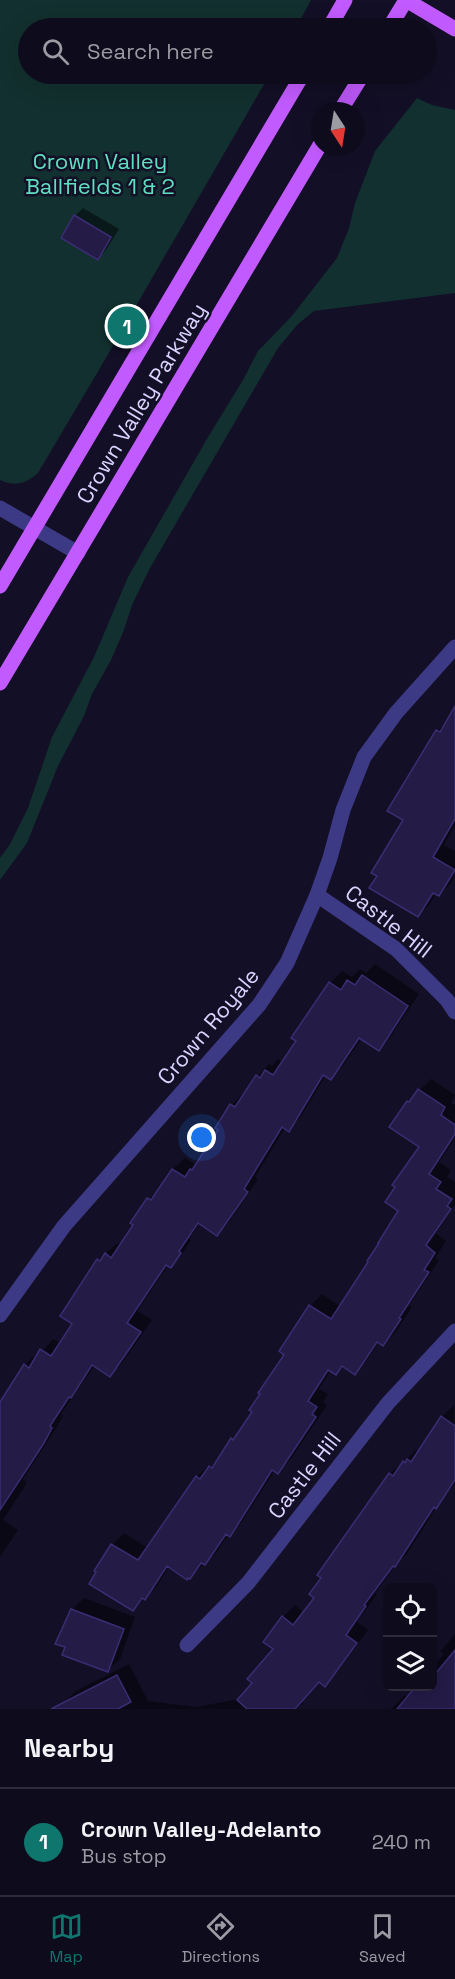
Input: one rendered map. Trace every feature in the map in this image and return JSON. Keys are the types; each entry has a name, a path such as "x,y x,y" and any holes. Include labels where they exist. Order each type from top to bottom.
{"main road":[{"path":"335,18 345,0"},
{"path":"395,18 406,0 436,18"},
{"path":"437,18 455,29"},
{"name":"Crown Valley Parkway","path":"0,586 297,84"},
{"path":"346,102 357,84"},
{"name":"Crown Valley Parkway","path":"0,683 313,156"}],"street":[{"path":"0,508 78,553"},
{"name":"Crown Royale","path":"0,1315 64,1227 259,1005 287,963 317,895 343,810 364,757 396,713 455,647"},
{"name":"Castle Hill","path":"317,895 396,949 447,1000 455,1012"},
{"name":"Castle Hill","path":"187,1645 248,1583 388,1403 455,1331"}],"green space":[{"name":"Crown Valley Ballfields 1 & 2","path":"0,0 311,0 301,18 18,18 18,84 264,84 38,473 29,480 16,484 0,480"},
{"path":"417,98 432,105 455,110 455,293 314,311 298,324 278,348 150,568 132,605 111,660 58,766 27,843 0,880 0,858 10,844 28,808 52,737 94,657 128,577 258,351 291,317 337,258 375,151"}],"building":[{"path":"74,215 111,237 98,260 61,238"},
{"path":"455,706 455,819 433,857 455,870 439,896 433,893 418,917 369,888 377,876 371,873 403,820 387,811 436,730 440,732"},
{"path":"362,975 408,1006 379,1051 359,1038 331,1080 323,1075 289,1132 282,1127 244,1189 248,1192 217,1236 198,1223 179,1251 181,1253 171,1268 166,1265 127,1323 141,1332 110,1377 92,1365 50,1426 52,1428 44,1443 0,1510 0,1402 24,1364 29,1368 40,1349 51,1356 72,1324 60,1316 97,1259 100,1261 105,1253 111,1258 133,1225 130,1223 147,1198 151,1200 172,1169 185,1177 190,1169 192,1170 218,1130 215,1128 230,1104 235,1107 256,1075 260,1078 265,1070 273,1075 296,1041 291,1038 329,982 341,990 347,980 355,985"},
{"path":"418,1089 445,1107 441,1115 455,1125 455,1134 429,1174 441,1182 436,1189 452,1199 447,1206 451,1209 426,1245 435,1253 424,1270 429,1272 383,1346 377,1342 355,1375 342,1366 336,1375 328,1370 308,1401 317,1407 312,1414 316,1417 278,1474 272,1470 230,1537 226,1534 205,1565 201,1563 190,1579 187,1580 167,1566 145,1600 142,1598 133,1611 89,1584 96,1572 94,1571 111,1544 138,1560 196,1476 200,1479 209,1466 212,1468 231,1438 233,1440 252,1412 249,1410 260,1394 258,1393 284,1355 279,1351 309,1305 331,1319 398,1211 385,1202 395,1187 392,1185 419,1147 389,1127"},
{"path":"441,1416 455,1426 455,1480 436,1509 434,1507 395,1567 393,1566 364,1605 366,1606 346,1635 357,1643 325,1687 319,1682 295,1709 247,1709 237,1700 252,1683 247,1679 273,1649 263,1642 282,1616 293,1625 314,1598 309,1594 321,1578 317,1575 389,1473 393,1476 403,1461 405,1463 407,1459 411,1462"},
{"path":"71,1609 124,1629 108,1672 62,1655 65,1647 55,1644"},
{"path":"455,1650 455,1709 397,1709 412,1691 437,1691 437,1672"},
{"path":"117,1675 131,1702 118,1709 51,1709"}],"place":[{"name":"Crown Valley-Adelanto","path":"127,326"}]}
